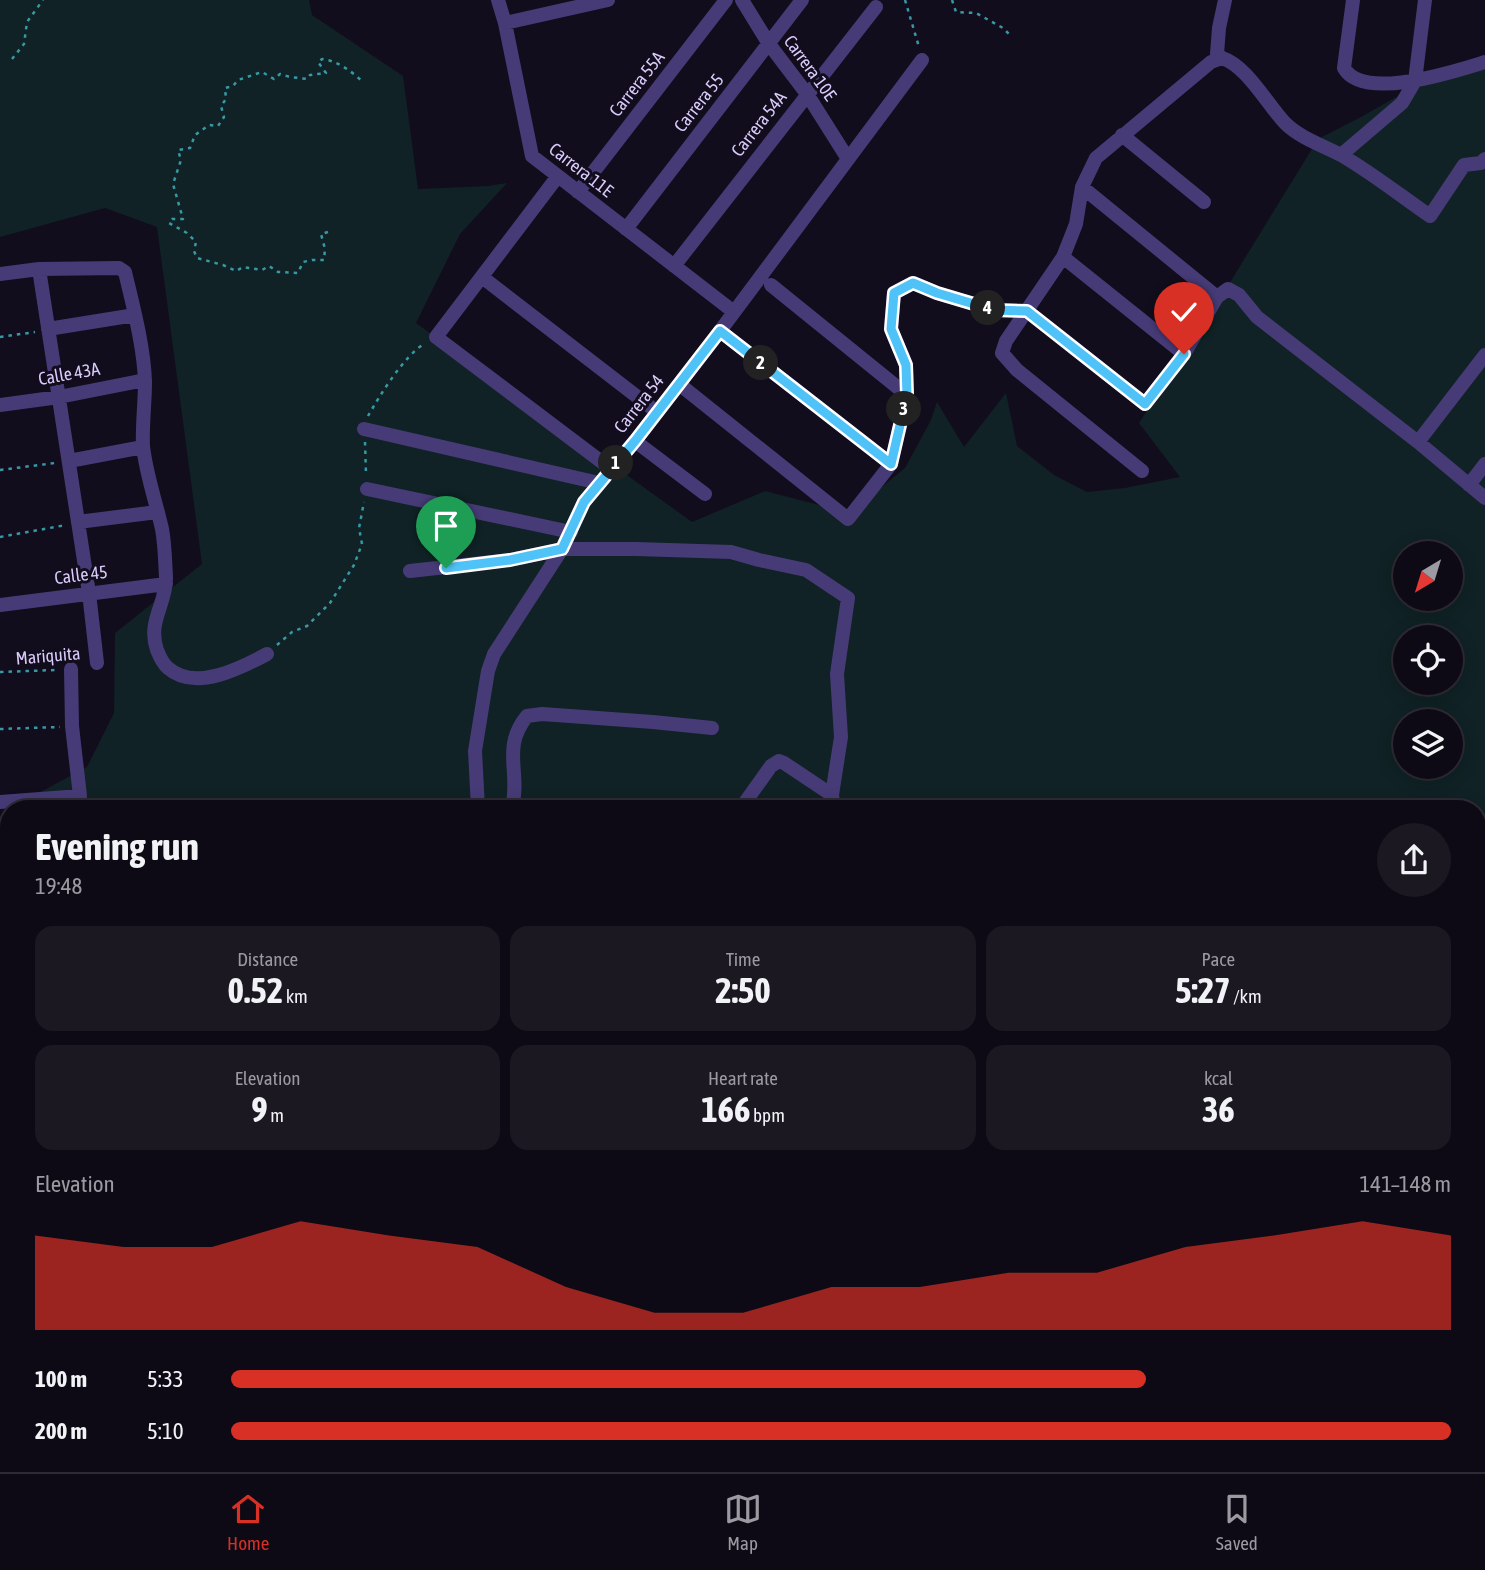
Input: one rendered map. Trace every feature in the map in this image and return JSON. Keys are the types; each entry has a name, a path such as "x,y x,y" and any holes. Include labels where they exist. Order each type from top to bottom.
{"street":[{"name":"Carrera 11E","path":"498,0 532,156 734,312"},
{"path":"505,23 608,0"},
{"name":"Carrera 55A","path":"578,192 726,0"},
{"name":"Carrera 10E","path":"742,0 848,159"},
{"name":"Carrera 55","path":"626,229 802,0"},
{"path":"1225,0 1217,54 1247,76 1286,124 1304,137 1341,155 1430,215 1464,165 1484,163"},
{"path":"1353,0 1344,68 1345,72 1353,77 1388,84 1415,81 1485,62"},
{"path":"1341,155 1402,103 1415,81 1425,0"},
{"name":"Carrera 54A","path":"674,266 876,7"},
{"path":"1142,471 1017,370 1002,353 1006,341 1063,257 1076,224 1082,187 1096,158 1210,62 1222,58"},
{"name":"Carrera 54","path":"478,800 475,751 488,671 494,654 562,549 584,502 720,331 922,60"},
{"path":"1122,135 1205,202"},
{"path":"558,176 436,337 611,468"},
{"path":"1082,187 1217,297"},
{"path":"1063,257 1184,354"},
{"path":"0,274 39,269 119,268 125,272 145,380 143,447 165,551 166,584 155,621 154,639 158,653 168,668 183,676 202,679 238,669 267,654"},
{"path":"39,269 89,593 97,663"},
{"path":"482,277 657,412"},
{"path":"679,384 848,519 891,464 907,395 906,365 891,329 894,293 913,283 994,310 1027,311 1145,404 1184,354 1217,297 1228,289 1239,295 1257,317 1418,442 1485,498"},
{"path":"771,285 907,395"},
{"path":"48,329 135,315"},
{"path":"720,331 891,464"},
{"path":"1418,442 1485,355"},
{"name":"Calle 43A","path":"0,405 59,397 145,380"},
{"path":"364,429 599,483"},
{"path":"635,441 705,494"},
{"path":"69,461 143,447"},
{"path":"1469,485 1485,464"},
{"path":"367,489 571,532"},
{"path":"78,523 157,512"},
{"path":"410,571 510,560 562,549 731,552 806,570 848,598 837,674 841,737 833,800"},
{"name":"Calle 45","path":"0,605 166,584"},
{"path":"27,800 80,796 72,726 71,669"},
{"path":"514,800 513,738 527,716 566,715 712,728"},
{"path":"747,800 771,766 779,761 830,800"}],"path":[{"path":"12,59 24,44 27,22 43,0"},
{"path":"905,0 922,60"},
{"path":"952,0 956,12 976,13 1009,34"},
{"path":"328,232 321,234 325,249 324,260 303,262 298,273 278,272 270,265 262,270 243,267 236,271 197,258 194,251 196,242 187,233 169,223 172,219 183,219 173,184 181,160 178,150 190,148 195,135 209,125 218,126 224,117 221,106 226,99 225,88 233,86 239,80 262,72 274,79 280,74 307,79 310,75 326,73 318,62 322,59 345,67 363,82"},
{"path":"0,337 48,329"},
{"path":"0,470 69,461"},
{"path":"0,537 78,523"},
{"path":"267,654 292,632 307,626 330,603 354,565 362,544"},
{"name":"Mariquita","path":"0,672 71,669"},
{"path":"0,729 72,726"}],"shaded area":[{"path":"0,0 309,0 312,15 403,76 418,189 507,183 460,234 416,323 692,522 765,491 850,513 905,468 931,420 937,402 964,447 1006,393 1017,446 1054,475 1087,492 1125,488 1180,477 1139,423 1318,139 1398,96 1485,58 1485,800 30,800 87,767 114,713 115,633 202,564 157,227 105,208 0,237"}],"route":[{"path":"446,568 510,560 562,549 584,502 720,331 891,464 907,395 906,365 891,329 894,293 913,283 994,310 1027,311 1145,404 1184,354"}]}
